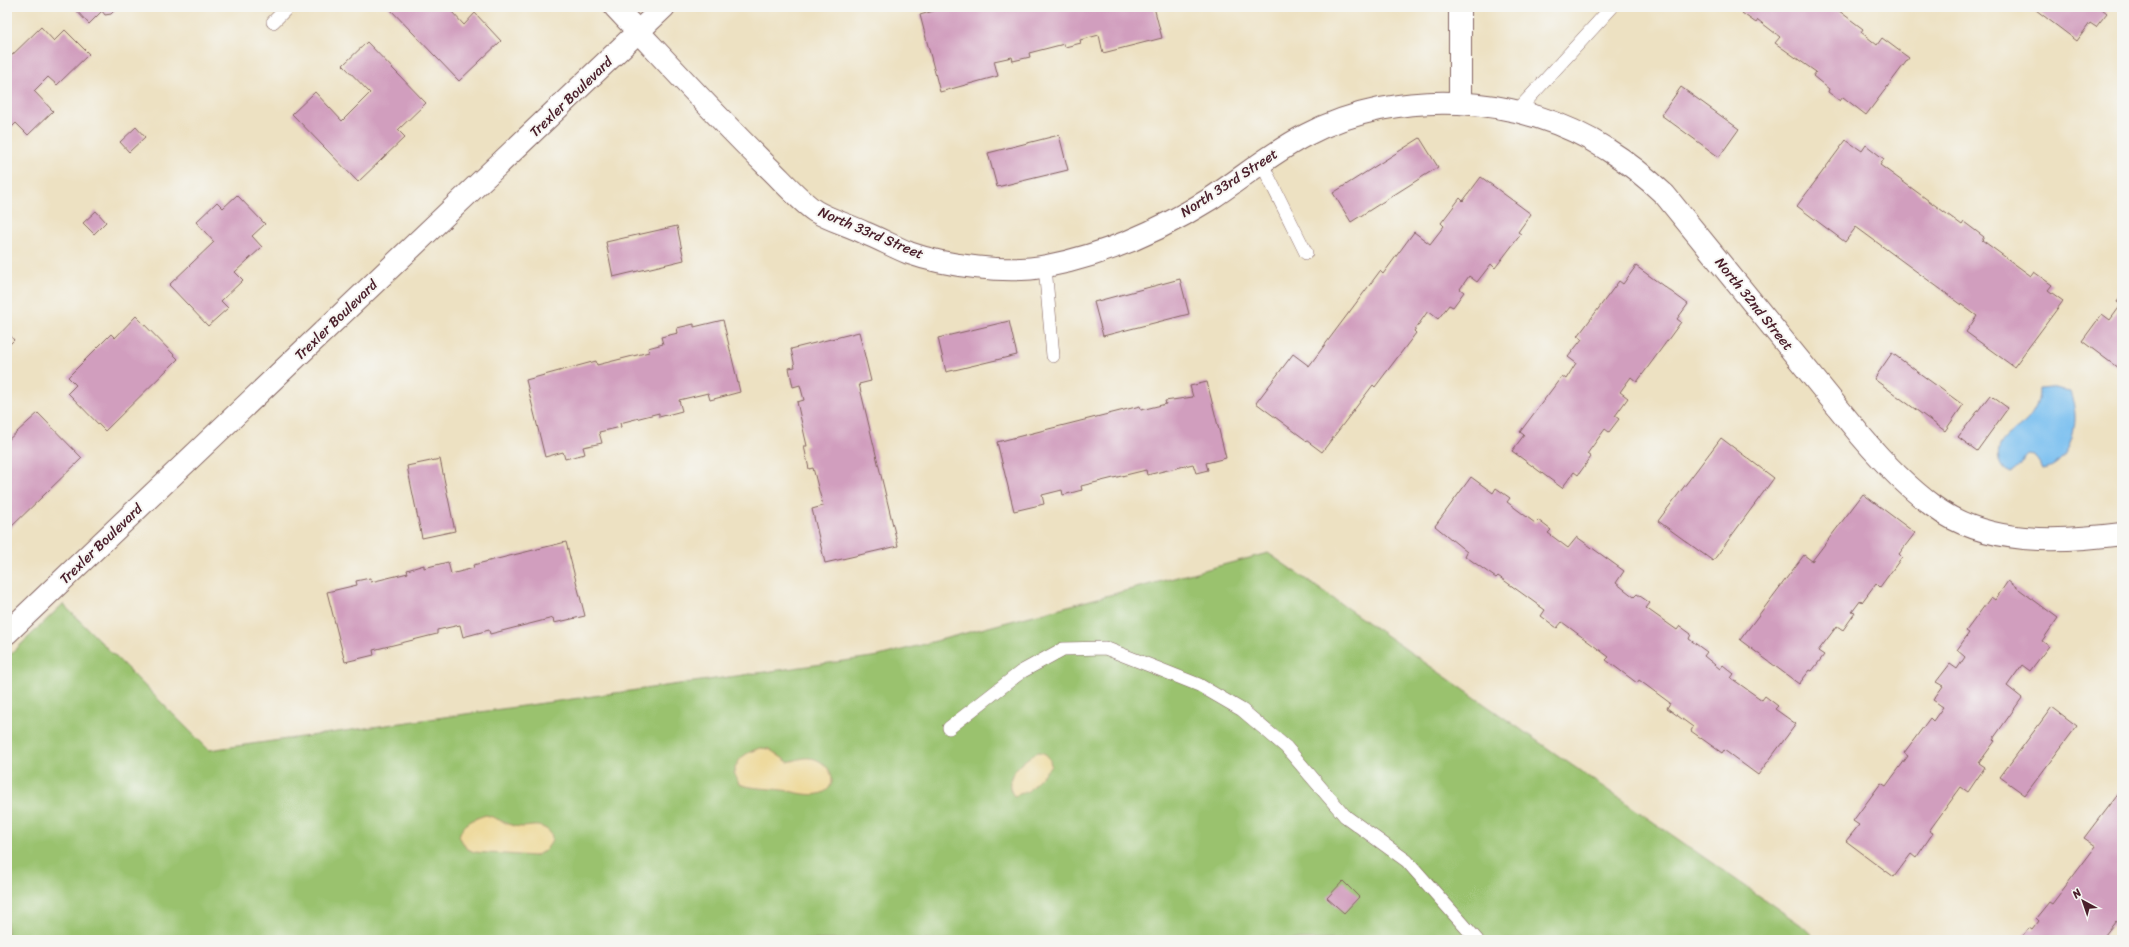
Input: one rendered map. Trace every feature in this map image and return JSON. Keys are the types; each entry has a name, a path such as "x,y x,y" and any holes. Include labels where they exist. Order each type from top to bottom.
{"street":[{"name":"North 33rd Street","path":"615,7 747,146 814,210 910,253 947,262 1000,268 1045,267 1097,252 1146,233 1209,199 1261,162 1307,134 1357,115 1410,104 1460,103"},
{"name":"Trexler Boulevard","path":"7,634 664,7"},
{"path":"1460,7 1460,103"},
{"name":"North 32nd Street","path":"1460,103 1517,111 1558,124 1606,148 1642,173 1660,191 1891,471 1934,507 1971,527 2006,535 2047,540 2122,534"}],"lane":[{"path":"273,22 288,7"},
{"path":"1517,111 1612,7"},
{"path":"1261,162 1306,253"},
{"path":"1045,267 1053,356"},
{"path":"949,728 1021,672 1063,648 1105,648 1159,668 1199,685 1242,710 1286,746 1345,816 1407,861 1477,940"}],"green space":[{"path":"1268,553 1801,925 1817,940 7,940 7,658 63,604 209,750 879,656"}],"sand":[{"path":"760,748 769,749 788,762 807,758 819,761 828,768 832,778 832,783 824,792 812,795 782,790 755,788 739,784 734,772 740,759"},
{"path":"1038,752 1044,753 1048,756 1051,766 1028,791 1014,796 1010,789 1012,776 1026,759"},
{"path":"486,815 518,827 536,826 544,828 549,831 551,835 552,839 550,844 539,854 534,856 474,852 466,848 459,836 466,825 473,820"}],"water":[{"path":"2050,388 2070,392 2075,411 2075,422 2074,431 2068,448 2058,462 2051,467 2043,469 2034,455 2028,454 2014,471 2011,473 2006,471 2003,469 1999,460 1998,452 2000,446 2003,441 2024,423 2034,411 2037,404 2039,389"}],"building":[{"path":"73,7 116,7 116,9 111,14 105,15 102,11 89,24"},
{"path":"388,7 455,7 451,11 464,25 475,13 501,41 459,81"},
{"path":"939,7 1154,7 1162,38 1103,53 1099,35 1080,40 1081,43 1065,47 1064,44 1029,53 1030,57 1013,61 1012,57 994,61 998,76 940,92 920,15 940,9"},
{"path":"1740,7 1834,7 1863,29 1861,32 1877,45 1882,38 1909,58 1866,115 1843,97 1840,101 1828,92 1829,89 1813,76 1816,72 1775,43 1780,37 1758,20 1756,23 1742,13 1744,10"},
{"path":"2032,7 2103,7 2102,9 2107,13 2096,27 2090,23 2077,41"},
{"path":"41,27 54,41 65,30 89,54 57,85 48,77 34,91 53,111 28,135 16,123 7,132 7,60"},
{"path":"367,42 426,103 398,130 405,137 358,182 292,114 315,92 342,121 370,93 343,65"},
{"path":"1681,87 1739,129 1719,157 1661,115"},
{"path":"136,127 145,137 129,152 120,142"},
{"path":"1059,135 1068,170 997,187 988,153"},
{"path":"1420,138 1438,167 1351,222 1333,193"},
{"path":"1846,140 1862,151 1866,145 1884,159 1880,165 1962,225 1964,222 1984,237 1982,240 2031,276 2034,272 2052,285 2048,290 2063,301 2014,367 1966,332 1977,316 1856,227 1845,242 1797,206"},
{"path":"1481,177 1531,214 1518,232 1521,234 1495,268 1491,264 1477,282 1469,276 1460,289 1464,292 1453,307 1449,305 1438,319 1428,311 1414,331 1416,333 1375,387 1373,385 1322,452 1256,403 1293,354 1309,366 1380,271 1383,274 1414,232 1430,244 1444,226 1441,223 1460,198 1463,201"},
{"path":"237,195 265,224 252,236 262,247 235,272 243,280 221,301 228,308 208,326 169,285 214,242 196,222 217,202 223,208"},
{"path":"96,211 106,222 94,234 83,223"},
{"path":"677,226 684,260 613,277 606,242"},
{"path":"1636,266 1688,304 1677,319 1681,322 1637,382 1631,377 1620,392 1628,398 1615,416 1619,419 1609,432 1605,429 1587,454 1591,457 1578,475 1574,472 1562,488 1512,451 1524,435 1520,432 1562,376 1566,379 1576,363 1568,357 1582,339 1578,336 1619,281 1623,284"},
{"path":"1180,279 1189,314 1103,336 1094,302"},
{"path":"2122,295 2122,371 2082,341 2102,314 2110,320 2121,305 2117,302"},
{"path":"136,316 178,359 105,431 68,393 76,385 68,377 111,334 115,338"},
{"path":"723,320 740,392 710,400 708,393 679,400 682,411 659,417 659,413 620,423 621,427 599,432 602,443 583,447 585,454 565,459 563,452 545,457 526,380 596,361 597,365 649,352 648,348 663,344 661,337 678,333 677,328 694,324 694,327"},
{"path":"1009,321 1017,355 946,372 938,338"},
{"path":"7,332 14,340 7,347"},
{"path":"859,332 871,381 859,384 898,546 825,563 812,509 823,506 813,468 809,469 804,446 807,446 797,402 804,400 800,385 793,387 789,368 795,367 791,349"},
{"path":"1892,353 1963,405 1945,431 1874,379"},
{"path":"1207,382 1226,458 1206,463 1208,470 1196,473 1193,464 1147,475 1146,470 1081,486 1082,490 1063,495 1062,490 1042,495 1044,504 1014,511 997,442 1140,406 1141,410 1166,404 1165,401 1193,397 1190,386"},
{"path":"1990,395 2008,408 1977,451 1958,437"},
{"path":"38,413 82,458 7,531 7,441"},
{"path":"1721,438 1774,478 1713,561 1658,521"},
{"path":"440,459 455,531 422,538 407,466"},
{"path":"1471,477 1493,493 1496,488 1510,498 1507,502 1535,523 1538,520 1551,530 1548,533 1568,548 1577,537 1624,571 1616,583 1634,597 1637,594 1650,603 1646,608 1677,630 1680,626 1691,634 1689,639 1707,652 1704,656 1720,669 1723,665 1734,674 1731,678 1762,700 1765,696 1778,706 1775,709 1796,724 1758,775 1724,750 1722,753 1691,731 1693,727 1667,708 1670,703 1639,680 1637,683 1606,660 1609,657 1562,622 1557,628 1541,616 1545,610 1498,576 1496,578 1465,556 1467,552 1435,526"},
{"path":"1863,494 1915,533 1899,554 1902,557 1880,587 1876,583 1862,602 1861,600 1852,612 1855,613 1843,630 1837,626 1818,651 1824,655 1812,671 1810,670 1799,684 1740,640 1804,555 1812,561"},
{"path":"566,542 585,616 554,623 553,618 490,634 489,630 463,637 460,625 437,630 437,634 373,650 374,655 345,662 327,592 357,585 356,581 370,578 371,582 408,573 407,570 424,565 424,568 448,562 451,574 474,568 473,565"},
{"path":"2008,581 2058,618 2042,641 2049,646 2030,671 2022,665 2007,686 2022,698 1993,739 1995,741 1979,763 1985,767 1968,792 1961,787 1929,831 1933,833 1916,858 1911,854 1894,877 1846,841 1859,825 1853,821 1881,783 1886,786 1908,756 1904,753 1930,718 1933,721 1943,707 1933,700 1943,686 1936,682 1950,664 1957,669 1965,657 1957,650 1969,633 1966,631 1991,597 1995,600"},
{"path":"2052,707 2077,726 2025,795 2000,777"},
{"path":"2122,788 2122,920 2119,924 2116,921 2101,940 2020,940 2029,928 2032,930 2039,921 2036,918 2049,902 2052,904 2096,846 2084,838"},
{"path":"1343,881 1359,897 1344,913 1327,898"}]}
